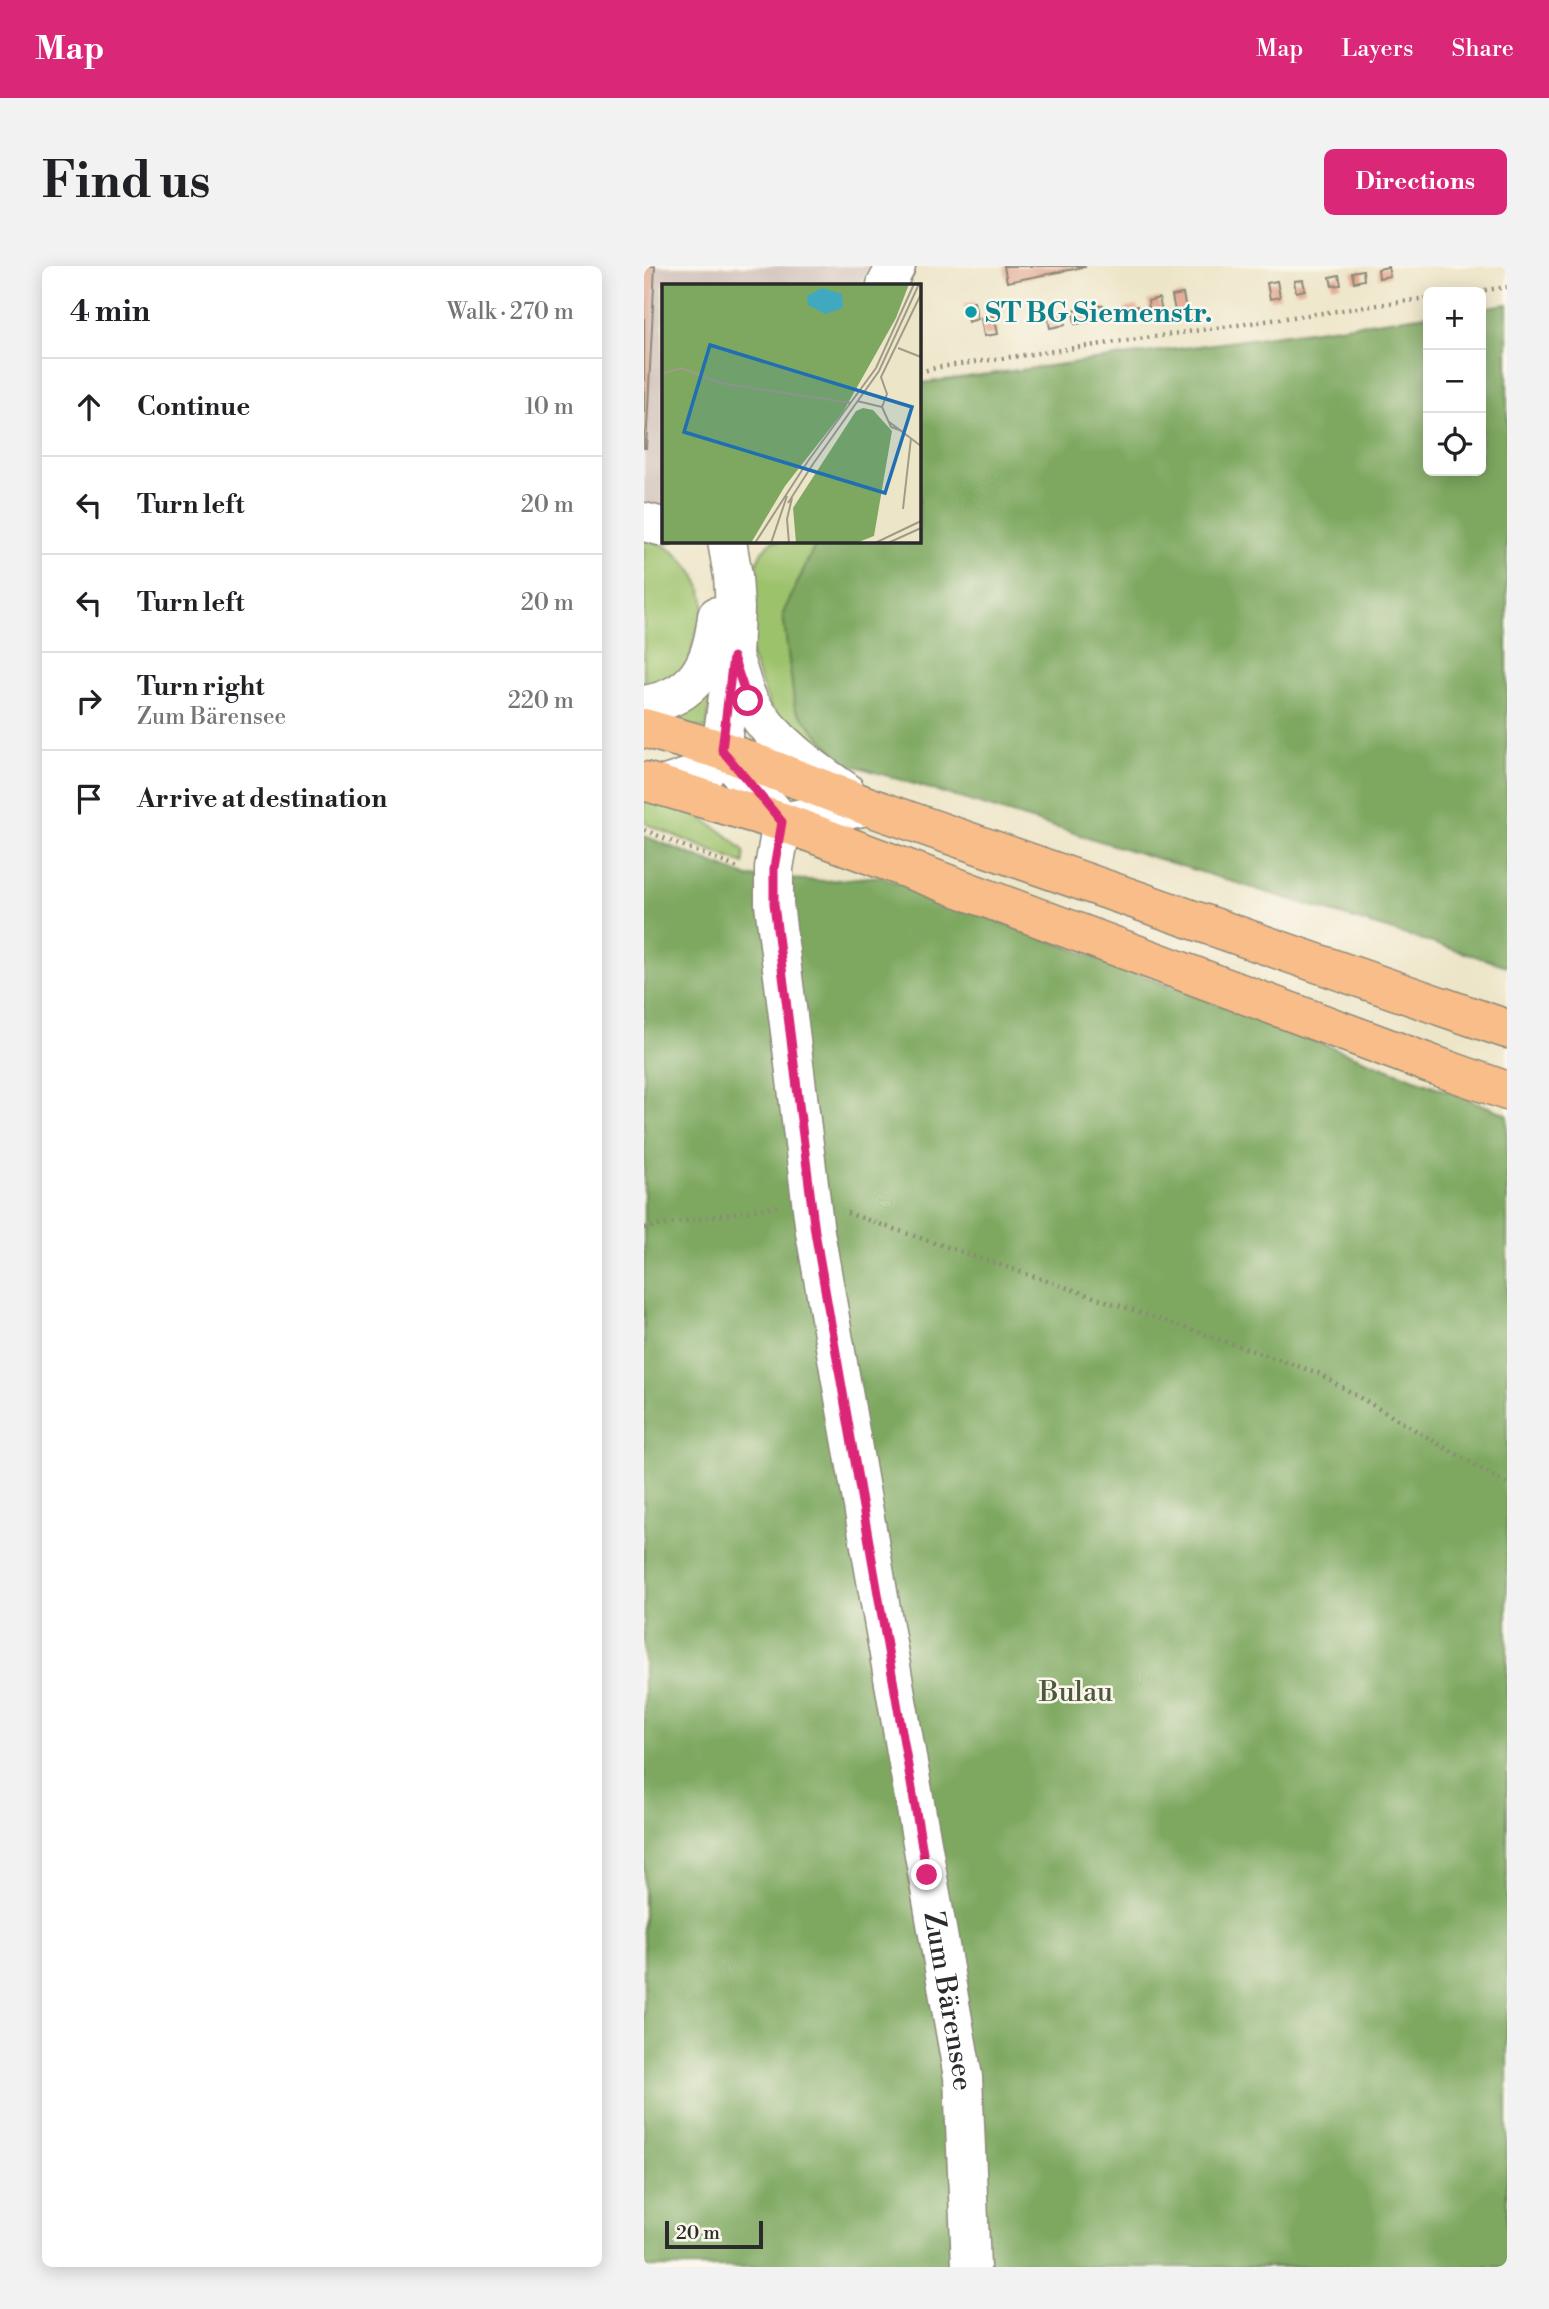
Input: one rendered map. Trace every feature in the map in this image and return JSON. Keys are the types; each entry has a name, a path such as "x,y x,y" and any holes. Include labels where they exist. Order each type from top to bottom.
{"main road":[{"path":"644,728 722,750 867,806 1507,1029"},
{"path":"653,783 782,822 1507,1091"},
{"path":"1428,1063 1507,1084"}],"street":[{"path":"644,522 662,527"},
{"path":"653,783 705,772 722,750 733,657 735,597 726,542"},
{"path":"644,705 675,697 687,688 708,662 714,641 726,542"},
{"path":"733,657 748,701 765,725 808,766 867,806"},
{"path":"722,750 782,822 867,806"},
{"name":"Zum Bärensee","path":"782,822 774,868 776,926 810,1200 963,2077 971,2267"}],"path":[{"path":"1486,290 1507,287"},
{"path":"920,372 1423,299"},
{"path":"644,830 737,868 774,868"},
{"path":"644,1228 810,1200 1318,1373 1507,1484"}],"shaded area":[{"path":"644,266 869,266 861,284 662,284 662,509 644,507"}],"green space":[{"path":"1507,304 1507,966 842,762 795,708 783,614 817,542 920,542 922,383 1423,316 1423,476 1486,476 1486,307"},
{"path":"644,540 665,547 684,561 698,581 704,607 686,666 672,678 644,690"},
{"path":"771,542 817,542 783,614 795,708 842,762 803,743 776,722 751,656 747,605 753,570 762,551"},
{"path":"712,672 707,729 658,720"},
{"path":"644,795 685,811 721,831 744,851 744,864 644,823"},
{"name":"Bulau","path":"644,836 748,877 825,881 881,876 1507,1114 1507,2267 644,2267"}],"building":[{"path":"644,266 655,266 646,448 644,448"},
{"path":"1004,266 1085,266 1085,267 1007,282"},
{"path":"1388,267 1390,276 1379,278 1378,269"},
{"path":"1363,270 1364,280 1354,282 1352,272"},
{"path":"1339,275 1341,285 1332,286 1330,277"},
{"path":"1303,280 1305,290 1296,292 1294,281"},
{"path":"1277,281 1280,297 1270,299 1267,283"},
{"path":"1183,294 1186,309 1175,311 1172,296"},
{"path":"1159,298 1162,312 1150,314 1148,301"},
{"name":"ST BG Siemenstr.","path":"974,302 978,319 968,322 964,305"},
{"path":"1103,305 1106,319 1092,321 1090,307"},
{"path":"1137,306 1139,314 1127,316 1125,308"},
{"path":"1087,308 1089,322 1075,324 1073,311"},
{"path":"1063,311 1065,325 1050,328 1047,314"},
{"path":"994,316 998,334 984,336 981,318"}],"place":[{"name":"ST BG Siemenstr.","path":"971,312"}],"route":[{"path":"748,701 733,657 722,750 782,822 774,868 774,904 810,1200 927,1875"}]}
